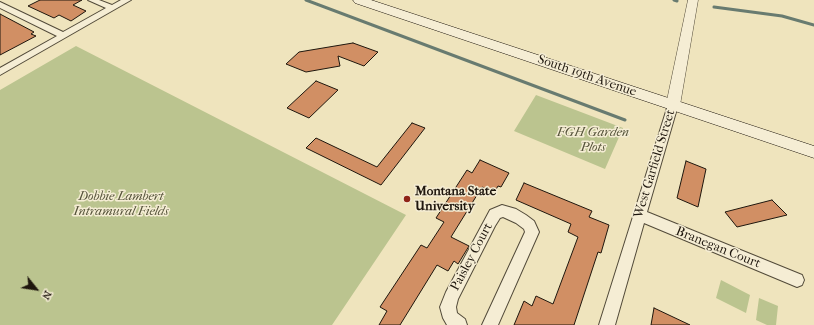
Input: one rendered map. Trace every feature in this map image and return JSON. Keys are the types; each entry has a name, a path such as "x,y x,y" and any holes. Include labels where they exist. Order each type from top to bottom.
{"main road":[{"name":"South 19th Avenue","path":"359,0 814,152"}],"street":[{"path":"92,0 112,8"},
{"path":"0,72 127,0"},
{"name":"West Garfield Street","path":"606,325 673,105 693,0"},
{"path":"0,5 64,36"},
{"name":"Paisley Court","path":"459,325 452,318 448,307 451,297 490,222 495,214 502,211 511,213 521,219 529,225 532,232 490,325"},
{"name":"Branegan Court","path":"640,215 797,280"}],"green space":[{"name":"Dobbie Lambert Intramural Fields","path":"76,46 406,215 332,325 0,325 0,90"},
{"name":"FGH Garden Plots","path":"536,95 623,128 605,169 514,131"},
{"path":"721,280 750,295 746,313 716,298"},
{"path":"759,298 778,306 776,325 767,325 756,320"}],"building":[{"path":"40,0 82,0 73,5 86,11 71,21 59,15 54,18 28,6"},
{"path":"0,14 34,32 31,34 36,36 0,55"},
{"path":"353,43 378,52 364,66 338,56 340,66 306,72 286,64 299,52"},
{"path":"316,81 338,90 309,118 287,108"},
{"path":"412,123 425,128 381,185 306,148 316,138 377,167"},
{"path":"480,160 509,173 501,187 498,186 494,193 482,187 451,237 469,246 458,264 454,261 448,271 437,265 400,325 379,325 387,311 380,307 421,245 427,248 444,222 436,218 467,170 472,173"},
{"path":"686,161 706,169 698,207 677,198"},
{"path":"524,183 592,211 589,217 609,225 601,253 598,252 574,325 514,325 524,301 532,306 536,296 553,304 578,237 568,232 571,224 516,200"},
{"path":"772,200 787,215 737,227 725,212"},
{"path":"654,308 690,325 651,325"}],"waterway":[{"path":"306,0 625,120"},
{"path":"714,7 782,16 814,25"}],"place":[{"name":"Montana State University","path":"407,199"}]}
